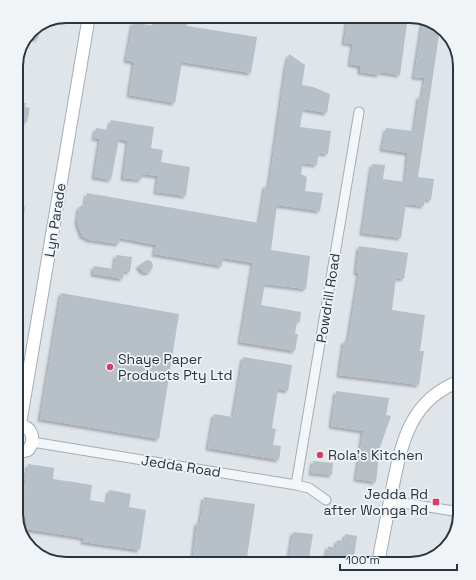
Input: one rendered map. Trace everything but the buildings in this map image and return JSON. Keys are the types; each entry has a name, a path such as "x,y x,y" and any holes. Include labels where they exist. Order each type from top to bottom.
{"street":[{"name":"Lyn Parade","path":"23,395 88,23"},
{"name":"Powdrill Road","path":"296,485 359,112"},
{"path":"379,557 405,435 416,415 428,402 443,390 453,385"},
{"path":"23,425 31,432 32,442 28,450 23,451"},
{"name":"Jedda Road","path":"32,442 296,485 308,488 326,500"},
{"path":"390,501 453,511"}],"place":[{"name":"Shaye Paper Products Pty Ltd","path":"110,367"},
{"name":"Rola's Kitchen","path":"320,455"},
{"name":"Jedda Rd after Wonga Rd","path":"436,502"}]}
